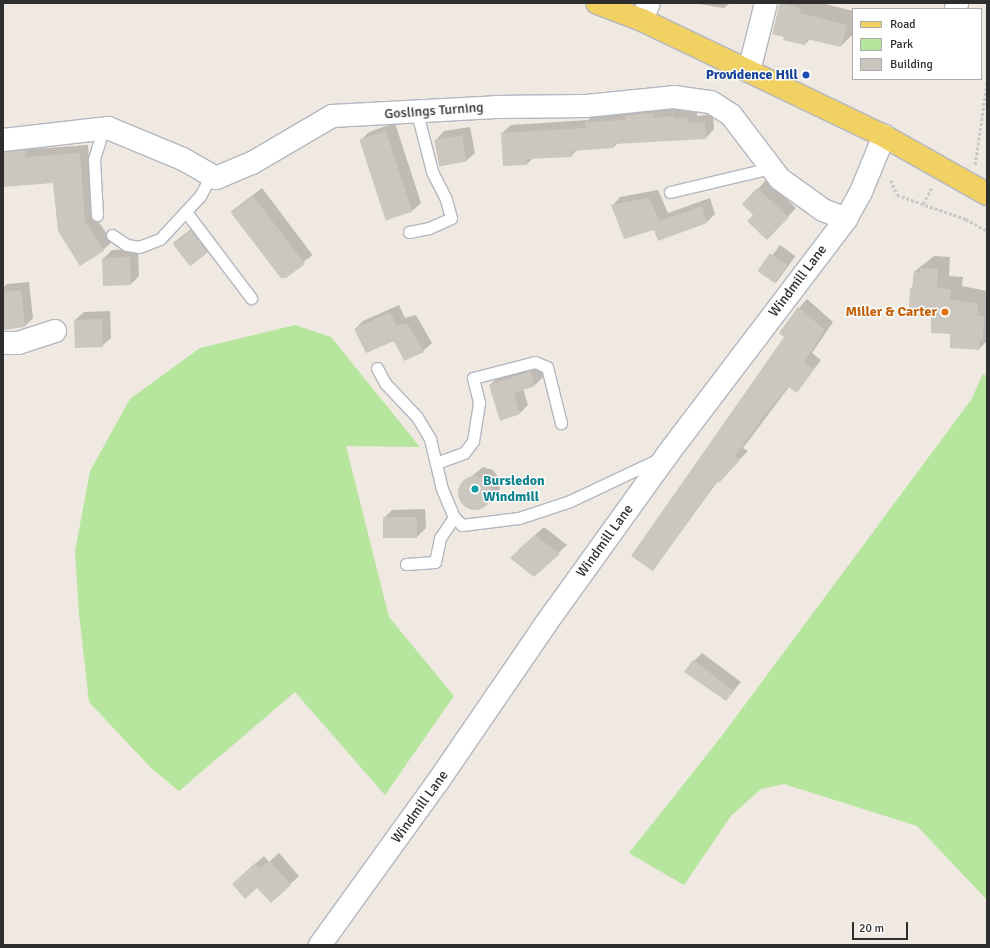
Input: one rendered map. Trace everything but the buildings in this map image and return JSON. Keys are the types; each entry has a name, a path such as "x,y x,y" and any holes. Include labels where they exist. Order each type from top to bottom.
{"main road":[{"path":"597,3 645,11 749,70 884,136 987,194"}],"street":[{"path":"749,70 766,3"},
{"name":"Goslings Turning","path":"211,176 216,178 252,162 332,116 418,113 496,107 586,106 674,97 711,102 731,115 780,179 822,210 846,219"},
{"path":"3,140 108,128 183,159 211,176"},
{"name":"Windmill Lane","path":"320,945 437,783 545,625 667,455 846,219 861,192 884,136"},
{"path":"3,343 18,343 55,331"}],"lane":[{"path":"408,232 429,228 451,218 446,199 432,171 418,113"},
{"path":"97,215 94,159 103,129"},
{"path":"670,192 771,168"},
{"path":"112,235 127,245 149,245 160,239 200,196 211,176"},
{"path":"186,212 251,298"},
{"path":"436,463 464,453 473,441 478,402 473,378 535,362 547,367 561,423"},
{"path":"377,368 385,383 418,417 430,439 442,489 454,516 462,524 519,518 570,501 667,455"},
{"path":"406,564 435,562 440,538 454,516"}],"path":[{"path":"975,166 987,81"},
{"path":"891,180 896,195 966,219 987,230"},
{"path":"923,204 935,180"}],"green space":[{"path":"295,325 331,337 420,447 346,446 389,617 454,696 385,795 295,692 179,791 152,769 89,702 79,614 75,551 90,471 130,399 200,348"},
{"path":"983,374 987,376 987,900 917,826 784,784 761,789 731,816 684,885 629,853 721,737 971,400"}],"place":[{"name":"Providence Hill","path":"806,75"},
{"name":"Miller & Carter","path":"945,312"},
{"name":"Bursledon Windmill","path":"475,489"}]}
